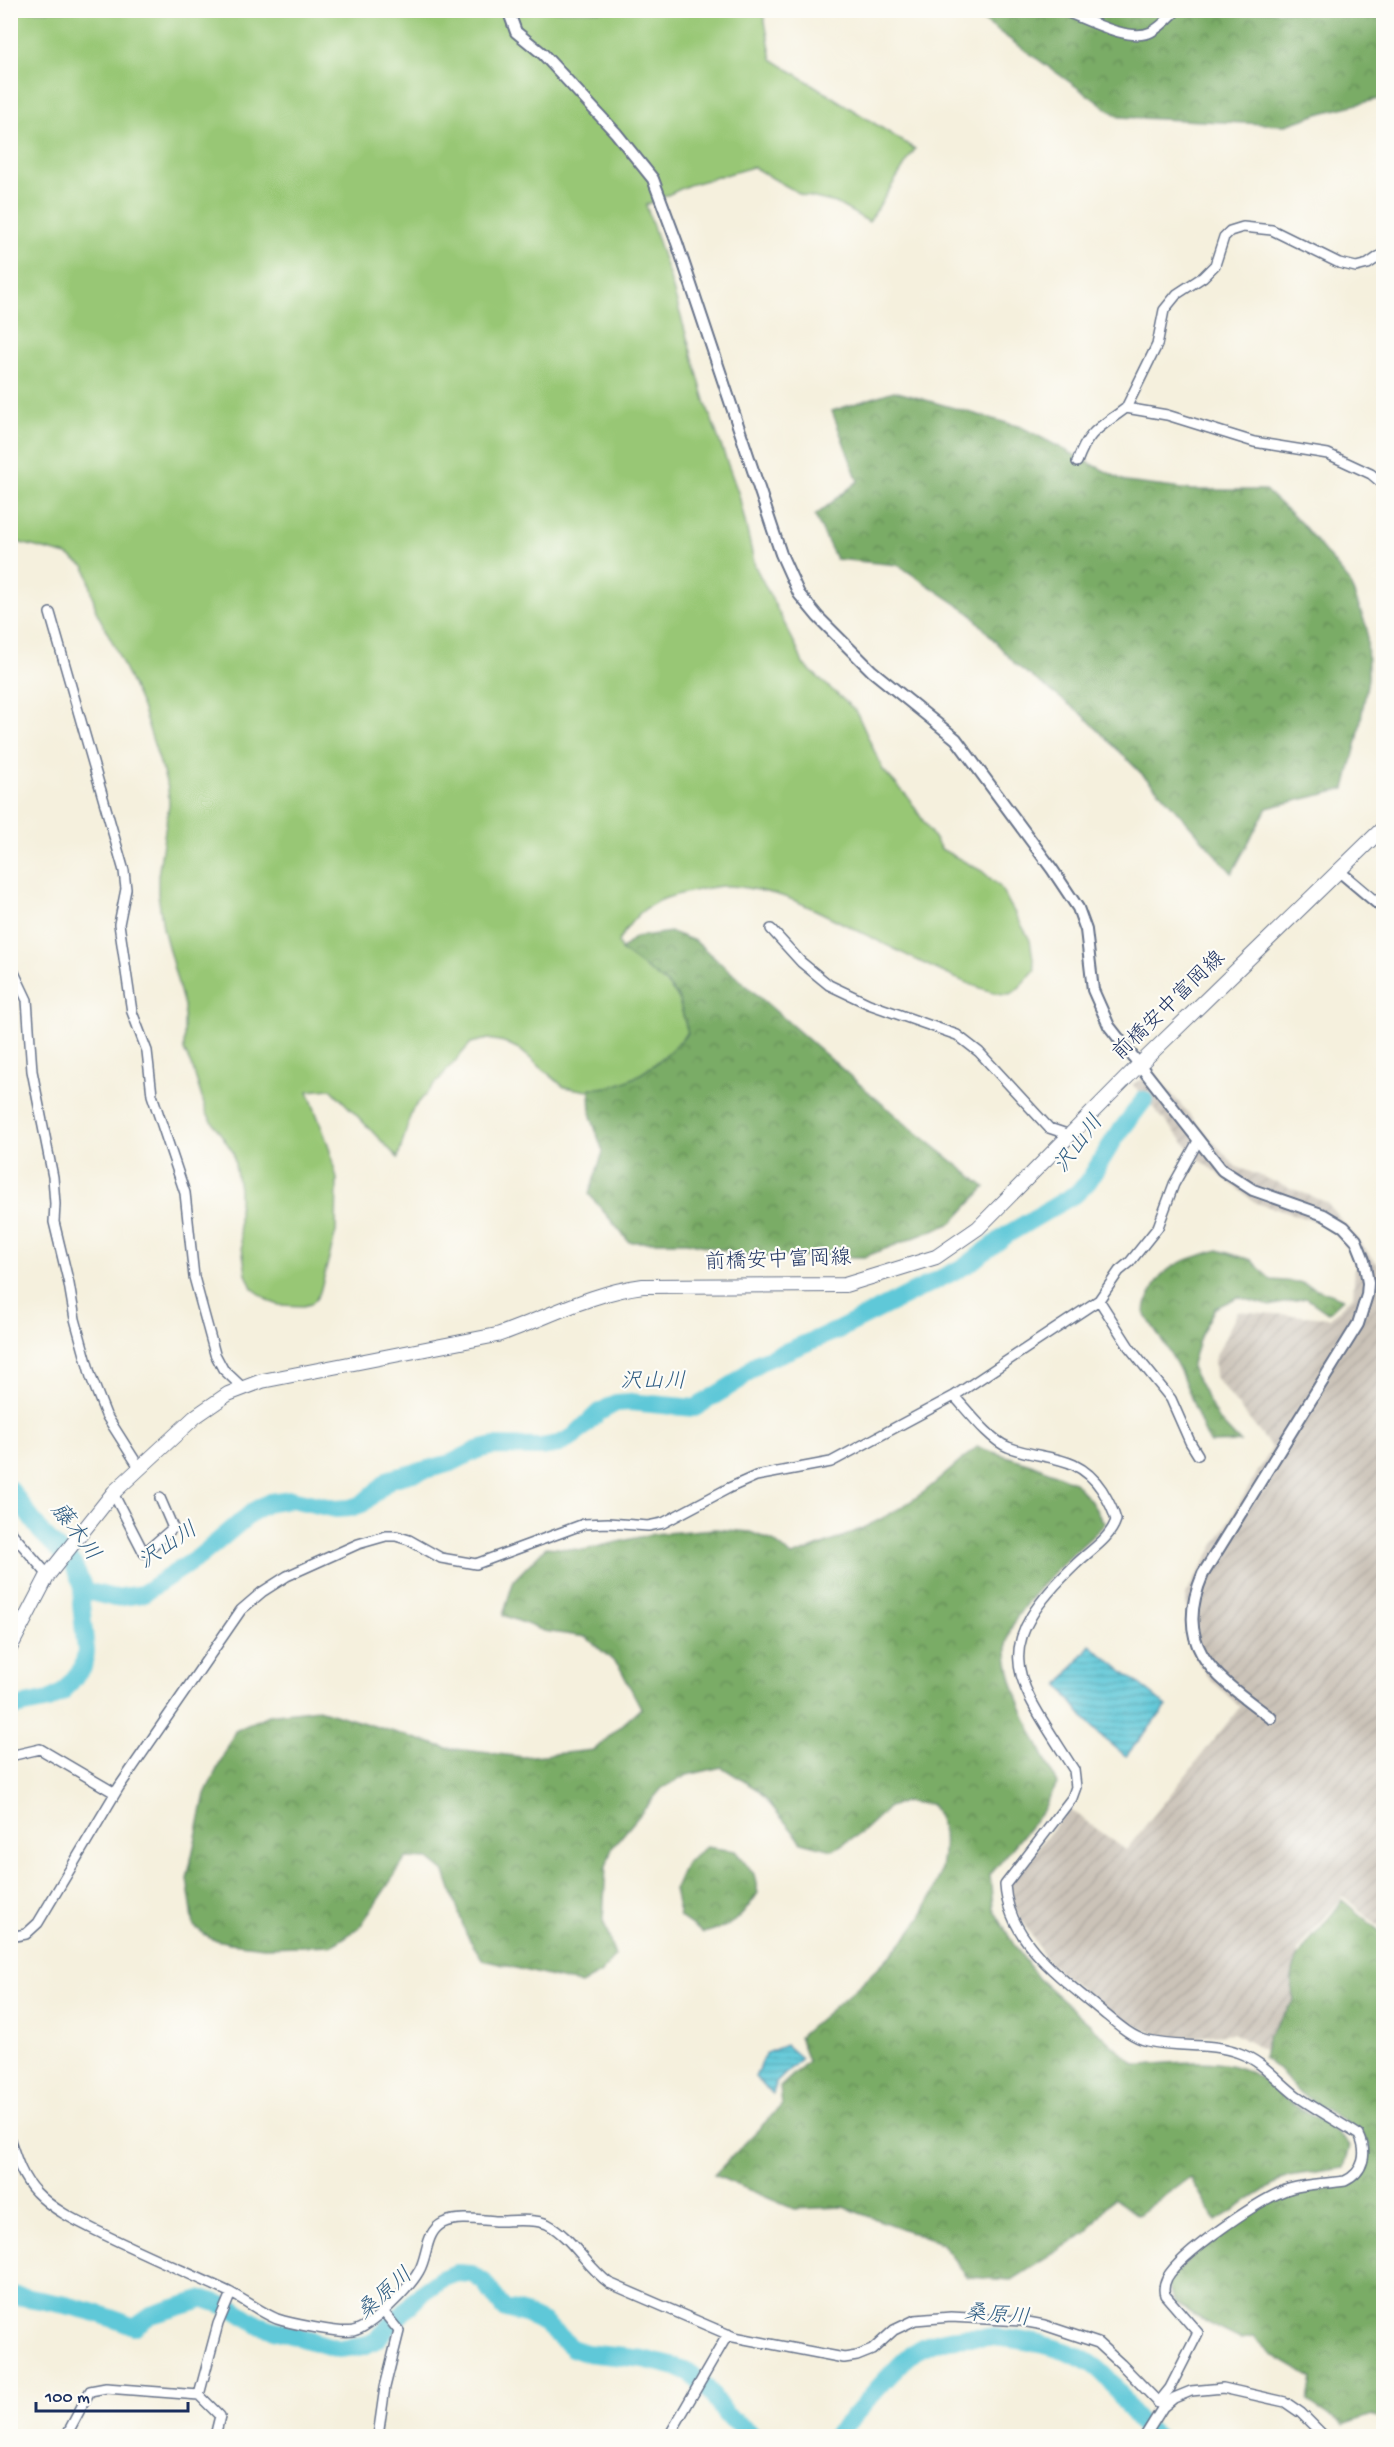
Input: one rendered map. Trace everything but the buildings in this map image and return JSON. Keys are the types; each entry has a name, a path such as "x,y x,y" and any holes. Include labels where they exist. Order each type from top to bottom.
{"main road":[{"name":"前橋安中富岡線","path":"50,1573 72,1542 113,1493 139,1467 196,1416 228,1394 262,1380 497,1335 583,1299 615,1290 643,1286 845,1285 920,1264 936,1257 978,1228 1139,1065 1383,827"},
{"path":"10,1648 50,1573"}],"street":[{"path":"508,10 516,32 543,54 616,133 653,179 684,263 781,554 800,594 818,617 872,671 956,739 1052,869 1078,908 1086,930 1093,990 1109,1026 1222,1170 1253,1190 1316,1212 1344,1227 1356,1240 1364,1260 1368,1283 1367,1295 1353,1332 1203,1574 1194,1595 1193,1631 1197,1645 1206,1661 1220,1677 1271,1718"},
{"path":"1061,10 1116,31 1135,35 1150,33 1177,10"},
{"path":"1077,462 1083,444 1095,428 1126,408 1157,345 1164,310 1177,294 1203,277 1215,265 1224,237 1230,231 1243,227 1272,230 1339,263 1356,267 1368,264 1383,253"},
{"path":"1126,408 1167,415 1254,442 1328,454 1371,474 1383,485"},
{"path":"50,613 124,871 126,889 119,924 132,1012 147,1051 152,1095 186,1193 194,1277 215,1354 223,1369 243,1388"},
{"path":"1339,871 1383,909"},
{"path":"771,929 801,962 829,985 869,1004 957,1035 979,1052 1049,1128 1070,1135"},
{"path":"10,964 27,1000 32,1071 52,1177 54,1222 75,1319 91,1377 106,1415 139,1467"},
{"path":"10,1937 26,1934 38,1923 115,1793 241,1610 262,1592 287,1576 317,1562 358,1544 386,1536 409,1540 441,1558 476,1564 584,1524 648,1526 663,1523 756,1476 831,1462 954,1396 1099,1300 1119,1271 1130,1262 1158,1227 1174,1184 1198,1141"},
{"path":"1099,1300 1129,1347 1171,1399 1198,1455"},
{"path":"954,1396 1006,1447 1062,1460 1085,1471 1095,1480 1105,1495 1116,1520 1114,1527 1102,1542 1060,1580 1031,1614 1017,1655 1019,1673 1027,1693 1074,1770 1076,1778 1072,1797 1005,1885 1006,1899 1024,1937 1041,1959 1070,1986 1134,2036 1147,2041 1207,2046 1238,2052 1265,2066 1297,2096 1359,2135 1365,2146 1362,2166 1353,2178 1288,2188 1253,2207 1185,2256 1168,2276 1163,2288 1164,2295 1198,2333 1144,2436"},
{"path":"113,1493 144,1553 173,1528 160,1498"},
{"path":"10,1531 50,1573"},
{"path":"10,1756 40,1749 115,1793"},
{"path":"10,2140 17,2162 29,2184 62,2213 168,2266 231,2293 277,2319 351,2332 362,2327 382,2310 419,2272 424,2262 427,2243 440,2224 463,2220 543,2222 568,2241 596,2274 609,2283 728,2334 819,2355 844,2358 872,2350 894,2330 915,2320 951,2317 1022,2320 1098,2343 1160,2405"},
{"path":"199,2395 218,2324 231,2293"},
{"path":"378,2436 385,2387 399,2331 382,2310"},
{"path":"669,2436 728,2334"},
{"path":"66,2436 90,2391 106,2388 199,2395 220,2416 215,2436"},
{"path":"1160,2405 1191,2391 1234,2389 1285,2402 1301,2413 1324,2436"}],"shaded area":[{"path":"1154,1074 1235,1166 1326,1202 1383,1270 1383,1930 1343,1896 1298,1950 1300,2002 1279,2059 1233,2033 1195,2037 1161,2036 1119,2019 1048,1963 1008,1897 1011,1881 1069,1809 1126,1850 1240,1707 1207,1676 1189,1646 1186,1594 1272,1448 1215,1377 1214,1360 1238,1311 1330,1318 1353,1296 1355,1265 1342,1241 1322,1223 1256,1203 1199,1159 1132,1084"}],"green space":[{"path":"10,11 763,11 772,59 915,149 869,222 836,203 802,195 753,167 689,185 646,205 669,275 706,404 739,495 755,566 803,664 856,711 883,770 908,797 941,849 982,871 1000,887 1030,940 1035,970 1021,986 1012,993 996,993 970,984 828,916 778,895 738,886 720,886 665,898 655,902 639,914 618,942 621,950 667,984 678,997 688,1032 668,1053 632,1079 588,1091 564,1087 519,1049 504,1042 488,1039 471,1043 412,1110 398,1158 331,1089 308,1091 329,1147 337,1179 336,1232 320,1292 311,1304 279,1305 252,1288 246,1274 239,1227 239,1189 233,1152 207,1114 193,1069 184,1050 184,1006 163,928 158,894 158,876 169,804 168,788 142,707 96,611 85,567 67,555 21,543 11,538"},
{"path":"970,11 1383,11 1383,98 1321,113 1286,125 1119,117"},
{"path":"894,391 1021,427 1126,482 1191,490 1265,490 1302,524 1349,581 1367,628 1368,678 1358,737 1345,789 1267,808 1232,873 1162,794 1083,715 1016,665 971,614 898,565 836,559 815,516 858,481 832,411"},
{"path":"671,932 695,941 902,1121 985,1187 952,1223 864,1257 755,1257 687,1242 629,1242 589,1194 603,1152 591,1116 590,1088 619,1084 632,1079 657,1063 688,1033 678,997 667,984 621,950 635,937"},
{"path":"1218,1250 1251,1260 1271,1280 1299,1282 1343,1299 1328,1313 1306,1298 1270,1306 1238,1297 1215,1308 1200,1337 1191,1367 1218,1419 1240,1442 1210,1443 1179,1369 1144,1312 1155,1285 1170,1269 1190,1258"},
{"path":"977,1447 1031,1464 1074,1482 1090,1500 1105,1524 1035,1593 1013,1624 1008,1638 1007,1654 1016,1691 1032,1732 1057,1784 1042,1812 990,1875 993,1908 1014,1945 1038,1978 1135,2065 1198,2062 1230,2065 1245,2070 1344,2139 1350,2146 1344,2168 1288,2176 1216,2221 1190,2177 1138,2215 1113,2198 1087,2232 1012,2280 968,2277 941,2243 843,2207 794,2209 714,2175 782,2105 780,2087 808,2061 799,2037 873,1973 917,1923 932,1895 942,1865 943,1833 931,1804 904,1802 889,1807 861,1833 833,1850 802,1842 758,1790 722,1767 687,1775 662,1788 612,1848 606,1867 603,1920 615,1956 600,1974 581,1984 483,1960 466,1934 445,1872 429,1859 406,1858 359,1928 333,1945 264,1947 230,1943 211,1939 194,1926 187,1879 205,1794 235,1731 268,1715 318,1709 447,1748 523,1757 594,1750 641,1708 619,1666 586,1637 544,1631 503,1615 514,1580 546,1547 583,1550 653,1534 715,1529 750,1532 773,1541 792,1556 844,1537 893,1512 924,1492"},
{"path":"706,1847 735,1851 754,1874 758,1893 736,1920 723,1928 703,1933 680,1917 674,1890 686,1863"},
{"path":"1342,1900 1383,1934 1383,2422 1372,2415 1344,2425 1308,2401 1312,2378 1271,2354 1253,2337 1240,2339 1204,2321 1176,2303 1168,2287 1173,2276 1190,2258 1256,2211 1288,2194 1349,2185 1356,2181 1368,2165 1369,2144 1360,2131 1298,2092 1279,2070 1263,2057 1268,2037 1294,2000 1293,1970 1298,1957"}],"water":[{"path":"1090,1645 1167,1706 1126,1756 1081,1714 1059,1685"},
{"path":"786,2045 801,2058 775,2084 772,2094 755,2077 766,2053"}],"waterway":[{"name":"沢山川","path":"82,1590 115,1598 142,1594 199,1557 255,1510 270,1502 291,1499 336,1509 350,1508 362,1504 390,1479 451,1463 477,1450 494,1446 541,1447 559,1444 573,1437 598,1413 616,1403 630,1402 695,1408 738,1381 758,1363 838,1330 967,1265 1008,1234 1077,1193 1088,1182 1115,1138 1144,1100"},
{"name":"藤木川","path":"10,1489 41,1532 73,1564 83,1586 81,1604 86,1651 83,1667 63,1692 49,1700 10,1708"},
{"name":"桑原川","path":"10,2295 74,2307 104,2315 134,2327 151,2315 205,2299 234,2309 258,2325 339,2349 364,2346 376,2340 423,2292 441,2279 457,2273 472,2274 484,2282 503,2308 525,2314 544,2323 572,2348 586,2353 643,2359 676,2367 691,2374 707,2388 725,2414 754,2436"},
{"name":"桑原川","path":"835,2436 913,2353 930,2344 976,2337 1030,2342 1055,2348 1093,2365 1117,2390 1138,2421 1157,2436"}]}
